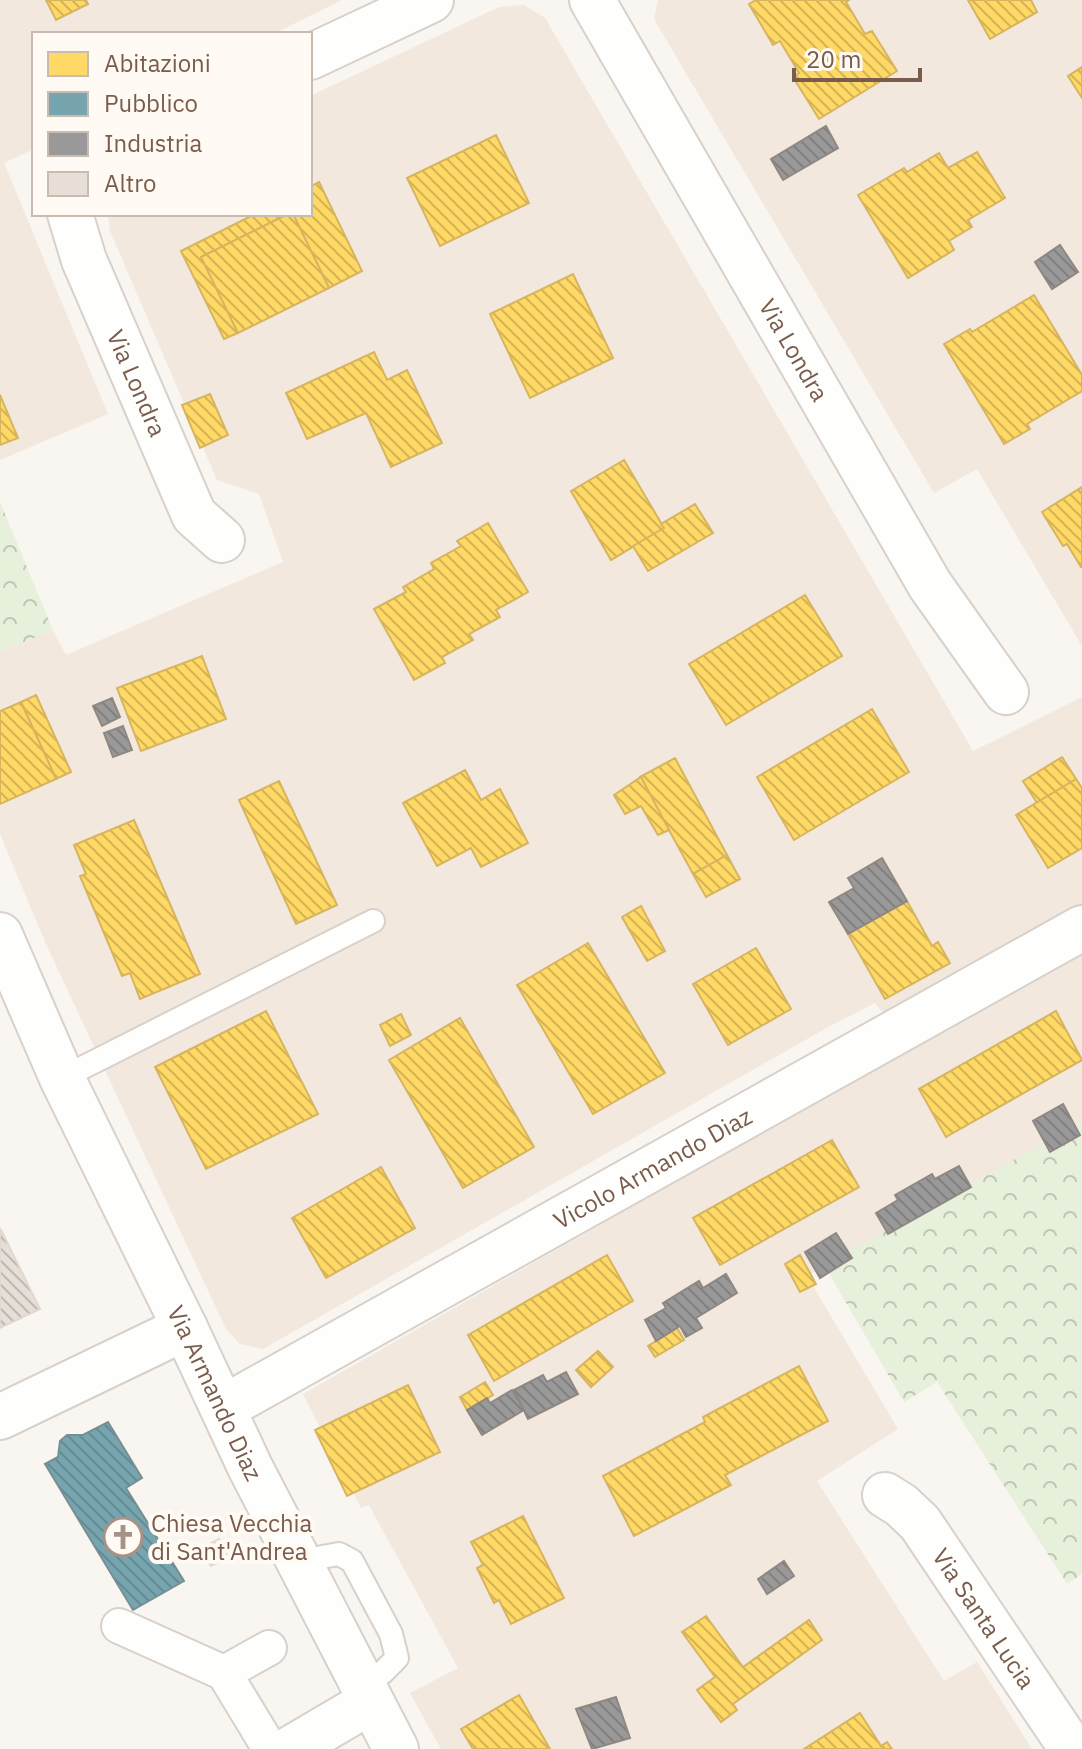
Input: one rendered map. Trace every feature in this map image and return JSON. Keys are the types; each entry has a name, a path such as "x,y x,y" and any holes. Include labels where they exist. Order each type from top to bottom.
{"street":[{"path":"312,56 431,0"},
{"name":"Via Londra","path":"592,0 930,585 1006,692"},
{"name":"Via Londra","path":"71,216 84,260 194,515 222,540"},
{"name":"Vicolo Armando Diaz","path":"223,1408 1082,928"},
{"name":"Via Armando Diaz","path":"0,935 62,1078 302,1569 396,1749"},
{"path":"0,1417 185,1328"},
{"name":"Via Santa Lucia","path":"885,1495 920,1523 1072,1749"},
{"path":"119,1626 224,1673 277,1744 366,1693"},
{"path":"224,1673 269,1648"}],"lane":[{"path":"62,1078 373,921"}],"shaded area":[{"path":"0,0 342,0 277,32 32,32 32,150 4,163 108,414 0,460"},
{"path":"658,0 1082,0 1082,646 977,469 934,493 654,19"},
{"path":"524,5 545,18 973,751 1082,697 1082,905 895,1015 883,1013 875,1003 830,1026 263,1349 240,1344 226,1329 46,944 0,834 0,652 53,630 66,655 283,562 259,494 217,480 110,231 108,216 312,216 312,95 499,7"},
{"path":"1082,951 1082,1122 807,1276 898,1429 817,1481 944,1681 977,1662 1032,1749 441,1749 410,1693 458,1668 369,1505 361,1508 303,1394"}],"green space":[{"path":"0,502 53,630 0,652"},
{"path":"1082,1122 1082,1574 1067,1584 937,1382 904,1402 824,1265"}],"building: Abitazioni":[{"path":"46,0 86,0 88,4 56,20"},
{"path":"756,0 849,0 846,2 865,34 872,31 897,71 819,119 793,77 799,73 780,41 773,45 749,4"},
{"path":"968,0 1031,0 1037,12 990,39"},
{"path":"1082,67 1082,98 1068,76"},
{"path":"496,135 529,203 440,246 407,178"},
{"path":"977,152 1005,198 968,220 972,227 949,241 954,250 908,278 858,195 904,168 907,172 939,153 948,168"},
{"path":"319,182 362,271 329,288 294,216 312,216 312,186"},
{"path":"251,216 284,216 201,257 238,333 224,339 181,251"},
{"path":"284,216 294,216 329,288 238,333 201,257"},
{"path":"573,274 613,358 530,398 490,314"},
{"path":"1034,295 1082,375 1082,391 1027,424 1030,429 1004,444 944,344 970,329 972,332"},
{"path":"374,352 387,380 407,370 442,443 391,467 366,413 307,439 286,393"},
{"path":"210,394 228,435 200,448 182,405"},
{"path":"0,395 18,438 0,445"},
{"path":"624,460 664,528 611,560 571,491"},
{"path":"1082,487 1081,567 1067,544 1063,546 1042,512"},
{"path":"695,504 713,533 648,571 633,546 664,528 661,524"},
{"path":"488,523 528,592 496,610 500,617 469,634 473,640 442,657 445,663 414,680 374,609 406,592 403,587 434,569 431,563 461,546 457,541"},
{"path":"805,595 842,656 726,725 689,664"},
{"path":"202,656 226,719 141,751 117,688"},
{"path":"36,695 71,772 56,779 21,702"},
{"path":"21,702 56,779 0,804 0,711"},
{"path":"872,709 909,772 794,840 757,777"},
{"path":"1062,757 1076,779 1037,803 1023,781"},
{"path":"675,758 727,855 693,874 640,777"},
{"path":"465,770 481,800 500,789 528,843 481,867 471,848 437,866 403,803"},
{"path":"641,777 669,830 658,835 641,806 625,814 614,795"},
{"path":"1076,779 1082,788 1082,848 1048,868 1016,815"},
{"path":"279,781 337,905 296,924 239,800"},
{"path":"134,820 200,974 140,999 130,973 122,976 80,876 86,874 74,845"},
{"path":"727,855 740,879 706,897 693,874"},
{"path":"907,901 932,946 938,942 950,963 885,999 848,934"},
{"path":"641,906 665,951 647,961 622,917"},
{"path":"588,943 665,1073 593,1114 517,985"},
{"path":"756,948 791,1009 728,1045 693,984"},
{"path":"266,1011 318,1114 206,1169 155,1067"},
{"path":"1056,1011 1082,1060 946,1137 919,1089"},
{"path":"401,1014 411,1035 390,1046 380,1025"},
{"path":"460,1018 534,1147 463,1188 389,1060"},
{"path":"832,1140 859,1187 720,1265 693,1218"},
{"path":"381,1167 415,1228 326,1278 292,1218"},
{"path":"607,1255 633,1301 494,1381 468,1335"},
{"path":"800,1255 816,1284 800,1292 785,1264"},
{"path":"677,1328 684,1340 655,1357 648,1346"},
{"path":"598,1351 613,1367 591,1387 576,1370"},
{"path":"799,1366 828,1421 725,1475 731,1485 634,1536 603,1476 705,1422 703,1417"},
{"path":"485,1382 493,1395 467,1410 460,1397"},
{"path":"408,1385 440,1452 347,1496 315,1430"},
{"path":"523,1516 564,1598 511,1624 499,1600 494,1603 477,1568 483,1565 471,1542"},
{"path":"706,1616 743,1667 809,1620 822,1640 733,1704 737,1710 721,1722 697,1690 715,1677 682,1632"},
{"path":"519,1695 550,1749 473,1749 461,1729"},
{"path":"860,1713 881,1746 887,1742 892,1749 804,1749"}],"building: Pubblico":[{"name":"Chiesa Vecchia di Sant'Andrea","path":"108,1422 142,1478 126,1488 184,1581 133,1610 45,1464 58,1457 60,1441 67,1435 83,1435"}],"building: Industria":[{"path":"826,126 838,148 783,180 771,159"},
{"path":"1060,245 1078,272 1052,289 1035,262"},
{"path":"112,698 120,717 102,726 93,706"},
{"path":"123,726 132,750 113,757 104,733"},
{"path":"882,858 907,901 848,934 829,902 854,888 848,878"},
{"path":"1063,1104 1080,1135 1050,1152 1033,1121"},
{"path":"959,1166 971,1187 888,1234 876,1213 898,1200 895,1195 932,1174 935,1179"},
{"path":"836,1233 852,1258 820,1278 805,1252"},
{"path":"726,1274 737,1293 696,1318 702,1328 686,1337 680,1326 656,1341 645,1320 666,1308 663,1303 699,1281 703,1288"},
{"path":"566,1372 578,1394 528,1419 514,1390 543,1375 547,1382"},
{"path":"512,1390 524,1410 482,1435 467,1410 487,1398 490,1403"},
{"path":"784,1561 794,1576 767,1594 758,1579"},
{"path":"616,1697 630,1738 592,1749 576,1709"}],"building: Altro":[{"path":"0,1228 40,1309 0,1328"},
{"path":"219,1539 228,1557 211,1566 201,1549"}],"place":[{"name":"Chiesa Vecchia di Sant'Andrea","path":"123,1537"}]}
